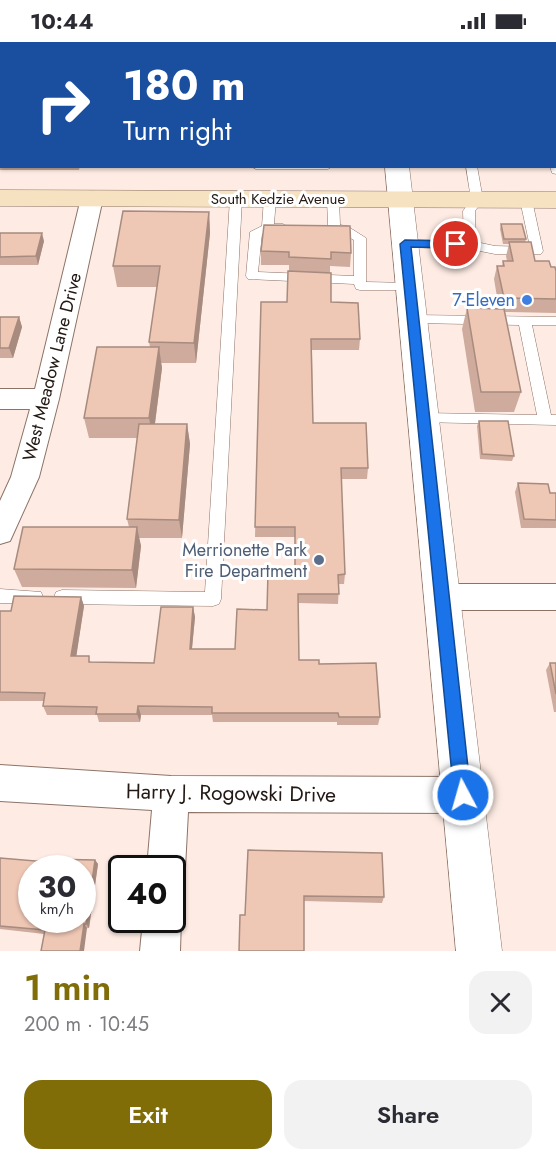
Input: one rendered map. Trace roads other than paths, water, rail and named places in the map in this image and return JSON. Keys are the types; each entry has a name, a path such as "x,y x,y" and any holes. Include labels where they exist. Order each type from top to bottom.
{"main road":[{"name":"South Kedzie Avenue","path":"0,198 333,199 399,183 477,200 556,200"}],"street":[{"path":"399,183 479,951"},
{"name":"West Meadow Lane Drive","path":"0,532 25,477 46,399 92,198"},
{"path":"0,399 46,399"},
{"path":"442,597 556,597"},
{"name":"Harry J. Rogowski Drive","path":"0,783 171,794 463,795"},
{"path":"167,855 171,794"},
{"path":"160,951 161,933"}],"lane":[{"path":"470,244 469,211 477,200 471,168"},
{"path":"0,596 213,599 236,199"},
{"path":"268,228 270,199"},
{"path":"333,199 328,229 343,229 360,238 360,286 411,303 525,321 556,321"},
{"path":"405,244 470,244 495,250 537,251 526,200"},
{"path":"301,228 268,228 256,232 252,276 360,280"},
{"path":"423,418 550,420 525,321"}],"place":[{"name":"7-Eleven","path":"527,300"},
{"name":"Merrionette Park Fire Department","path":"319,560"}]}
